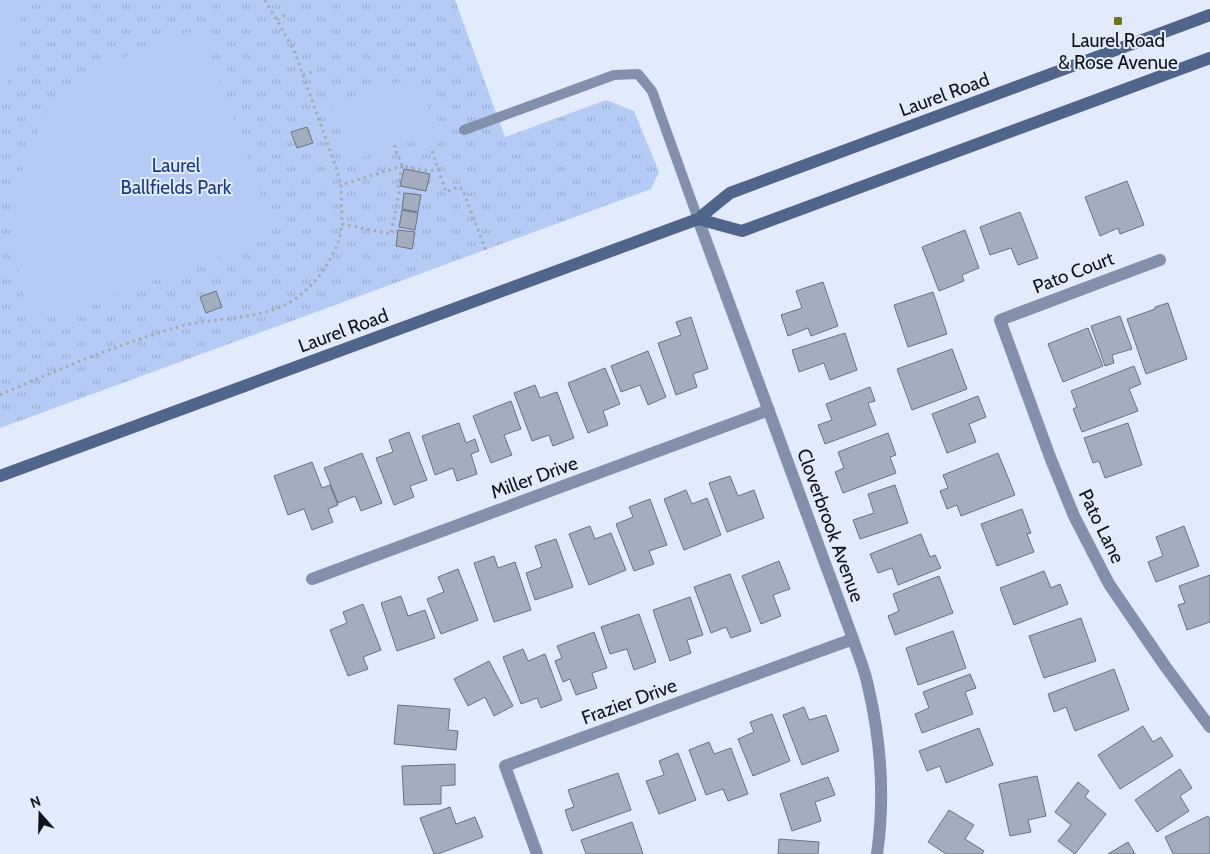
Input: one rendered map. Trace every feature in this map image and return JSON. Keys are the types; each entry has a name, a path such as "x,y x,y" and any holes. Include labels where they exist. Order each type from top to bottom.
{"main road":[{"name":"Laurel Road","path":"0,476 698,218 730,193 1210,16"},
{"path":"698,218 742,231 1210,58"}],"street":[{"name":"Cloverbrook Avenue","path":"698,218 853,639 868,685 882,768 881,813 877,854"},
{"name":"Pato Court","path":"1000,320 1160,260"},
{"name":"Pato Lane","path":"1000,320 1050,457 1074,516 1109,584 1165,666 1210,727"},
{"name":"Miller Drive","path":"312,579 769,410"},
{"name":"Frazier Drive","path":"537,854 505,766 853,639"}],"lane":[{"path":"464,130 614,75 638,74 652,91 698,218"}],"path":[{"path":"0,394 90,357 177,327 253,314 282,306 296,299 311,285 327,265 339,241 342,224 341,185 292,47 265,0"},
{"path":"277,20 285,15"},
{"path":"303,75 312,72"},
{"path":"342,224 391,234 402,166 394,145"},
{"path":"432,151 446,192 459,187 463,190 487,254"},
{"path":"341,185 402,166 430,171 443,168"}],"green space":[{"name":"Laurel Ballfields Park","path":"0,0 455,0 505,137 606,100 634,111 659,172 651,189 0,428"},
{"path":"0,0 22,0 22,2 20,42 7,86 0,97"},
{"path":"201,28 268,214 252,246 31,324 13,246 15,187 40,126 85,78 137,51"},
{"path":"416,76 436,131 352,161 332,105"}],"building":[{"path":"307,127 313,143 297,148 291,132"},
{"path":"404,169 430,174 426,191 400,186"},
{"path":"1127,181 1144,225 1120,234 1118,228 1100,236 1085,197"},
{"path":"404,193 421,195 418,212 402,209"},
{"path":"402,210 418,213 415,230 399,227"},
{"path":"1020,212 1038,258 1018,265 1011,248 990,255 980,227"},
{"path":"398,230 415,232 412,249 396,246"},
{"path":"965,230 979,268 962,275 964,281 939,291 922,247"},
{"path":"823,282 838,326 811,336 808,328 788,336 781,315 802,308 796,291"},
{"path":"216,291 222,307 206,313 200,297"},
{"path":"933,292 947,334 908,347 894,305"},
{"path":"1168,303 1187,359 1146,374 1127,319"},
{"path":"1120,316 1132,349 1112,355 1114,363 1105,366 1091,326"},
{"path":"691,317 708,369 693,374 697,387 676,395 658,343 681,335 676,322"},
{"path":"1088,328 1103,366 1063,382 1048,344"},
{"path":"845,333 857,370 830,380 824,363 799,372 792,350"},
{"path":"952,349 967,389 912,410 897,369"},
{"path":"648,351 666,397 648,405 640,385 621,392 611,366"},
{"path":"1134,366 1141,384 1129,389 1138,411 1082,432 1073,409 1077,407 1071,391"},
{"path":"605,368 620,404 603,411 608,425 588,433 568,383"},
{"path":"535,385 540,398 557,392 574,438 553,446 549,435 532,441 514,393"},
{"path":"870,387 875,401 868,403 876,425 825,444 818,425 832,420 826,404"},
{"path":"978,396 986,417 969,424 976,442 947,453 932,414"},
{"path":"511,401 521,429 504,435 512,455 491,463 473,416"},
{"path":"459,423 466,443 475,439 479,451 471,454 477,474 457,481 453,468 435,475 422,436"},
{"path":"1128,423 1142,465 1105,478 1099,461 1093,463 1084,438"},
{"path":"409,432 427,480 410,486 414,497 394,505 376,458 393,452 389,440"},
{"path":"888,433 896,455 890,457 896,473 843,493 835,472 844,468 838,452"},
{"path":"362,453 382,503 361,511 355,496 338,503 324,468"},
{"path":"998,453 1015,495 961,516 957,505 947,509 940,491 948,488 943,475"},
{"path":"312,462 322,488 330,485 338,505 328,509 333,522 312,530 304,509 288,515 274,476"},
{"path":"730,476 738,496 754,490 764,518 727,532 709,483"},
{"path":"895,485 908,523 860,539 853,520 874,513 868,494"},
{"path":"686,490 692,504 707,498 721,535 684,550 664,499"},
{"path":"650,499 667,545 649,551 654,564 634,571 616,524 633,517 629,507"},
{"path":"1022,509 1031,533 1027,534 1034,552 997,566 981,524"},
{"path":"590,526 595,539 611,533 626,570 589,585 569,534"},
{"path":"1184,526 1199,566 1156,582 1148,562 1163,556 1156,537"},
{"path":"921,534 930,557 935,555 941,568 898,585 892,568 878,573 870,554"},
{"path":"556,539 573,587 535,600 526,573 542,567 535,546"},
{"path":"494,556 498,568 515,562 531,610 494,622 474,563"},
{"path":"779,561 790,589 773,595 781,616 761,624 742,576"},
{"path":"458,569 478,620 441,634 427,599 444,592 438,577"},
{"path":"1044,571 1051,588 1060,584 1068,604 1014,625 1000,588"},
{"path":"730,574 751,631 731,638 726,627 711,633 694,587"},
{"path":"1210,575 1210,622 1187,630 1178,605 1185,603 1179,586"},
{"path":"939,576 953,613 895,635 888,616 899,611 893,594"},
{"path":"401,596 408,616 425,610 435,638 397,651 381,603"},
{"path":"690,597 703,635 687,640 691,653 670,661 653,610"},
{"path":"363,604 381,650 363,657 368,669 348,676 330,630 347,623 343,612"},
{"path":"639,614 656,662 634,670 627,649 610,654 601,627"},
{"path":"1081,618 1096,661 1044,678 1029,636"},
{"path":"953,631 966,668 918,685 906,648"},
{"path":"594,632 607,668 592,673 597,688 576,695 570,679 563,682 555,661 562,658 557,646"},
{"path":"523,649 528,661 545,654 562,700 541,708 537,698 521,704 503,657"},
{"path":"489,661 513,706 494,716 485,697 468,706 454,679"},
{"path":"1114,669 1129,710 1075,731 1066,707 1054,712 1048,694"},
{"path":"970,674 976,688 965,692 973,714 922,733 915,714 929,708 923,692"},
{"path":"398,705 450,709 448,730 458,731 456,750 394,744"},
{"path":"804,707 809,720 826,715 839,751 802,765 783,715"},
{"path":"772,714 790,761 753,776 738,739 754,732 750,722"},
{"path":"1143,726 1153,742 1161,737 1173,756 1120,789 1098,755"},
{"path":"979,728 993,765 946,783 940,766 927,771 919,751"},
{"path":"709,742 714,754 731,748 748,794 728,801 723,789 706,795 689,750"},
{"path":"678,753 696,800 659,814 646,781 664,775 659,761"},
{"path":"455,764 455,785 441,786 441,804 404,805 402,766"},
{"path":"1180,769 1192,788 1180,796 1189,811 1157,832 1135,800"},
{"path":"618,773 631,810 572,831 565,810 574,807 568,790"},
{"path":"1037,776 1046,816 1028,820 1031,832 1010,836 999,784"},
{"path":"828,777 835,795 815,802 821,821 792,831 780,794"},
{"path":"1078,782 1089,791 1085,797 1106,814 1075,854 1058,841 1071,825 1055,812"},
{"path":"450,807 456,824 475,817 483,837 434,854 420,818"},
{"path":"949,810 974,825 965,839 984,851 982,854 946,854 928,842"},
{"path":"1208,816 1210,820 1210,854 1173,854 1165,837"},
{"path":"632,822 643,854 586,854 581,840"},
{"path":"779,839 819,842 818,854 778,854"},
{"path":"1128,842 1135,854 1108,854"}],"place":[{"name":"Laurel Road & Rose Avenue","path":"1118,21"}]}
